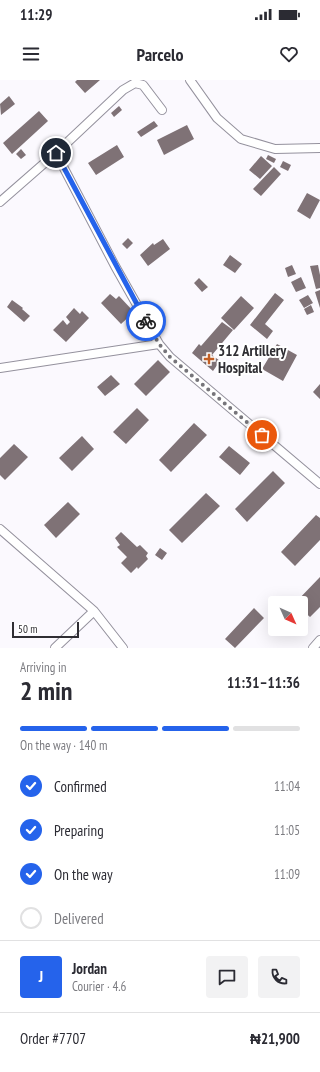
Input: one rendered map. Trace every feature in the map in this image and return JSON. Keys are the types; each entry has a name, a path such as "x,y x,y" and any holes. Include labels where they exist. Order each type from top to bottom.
{"street":[{"path":"190,80 217,118 241,139 275,149 320,148"},
{"path":"0,202 56,153 123,90 135,83 143,85 162,110"},
{"path":"56,153 115,266 159,344 170,357 320,484"},
{"path":"0,368 159,344"},
{"path":"0,528 94,611 123,648"},
{"path":"55,648 94,611"},
{"path":"313,648 320,640"}],"building":[{"path":"77,80 100,80 85,93 75,82"},
{"path":"9,96 15,104 1,115 0,104"},
{"path":"119,106 122,110 114,117 111,113"},
{"path":"39,111 48,121 12,154 3,143"},
{"path":"154,121 158,126 141,137 137,132"},
{"path":"187,125 194,139 164,155 157,140"},
{"path":"117,145 124,157 96,175 88,163"},
{"path":"21,149 26,155 21,159 16,154"},
{"path":"268,155 276,159 274,163 266,159"},
{"path":"261,156 272,166 260,179 249,170"},
{"path":"283,161 291,165 288,171 280,167"},
{"path":"274,167 281,174 261,196 253,189"},
{"path":"307,193 320,200 310,219 297,211"},
{"path":"128,238 133,243 127,249 122,244"},
{"path":"163,239 170,249 148,266 140,255 153,243 154,245"},
{"path":"230,255 242,264 235,273 223,265"},
{"path":"292,265 296,274 288,277 285,268"},
{"path":"318,265 320,288 316,289 310,266"},
{"path":"301,277 306,288 296,292 291,282"},
{"path":"199,278 208,287 202,292 194,283"},
{"path":"320,290 320,308 315,292"},
{"path":"275,293 284,300 265,324 273,331 267,339 250,325"},
{"path":"110,294 116,299 119,296 134,312 121,324 101,303"},
{"path":"308,295 313,303 304,308 299,300"},
{"path":"241,296 254,308 234,330 221,318"},
{"path":"12,300 23,308 22,309 30,316 24,322 7,307"},
{"path":"311,305 314,312 307,315 304,309"},
{"path":"74,308 80,314 82,311 89,318 66,342 53,330 63,320 67,325 70,322 66,317"},
{"path":"222,322 233,330 212,355 220,361 213,371 192,353 199,344 201,346"},
{"path":"277,344 297,355 283,381 262,369"},
{"path":"158,360 170,372 146,396 134,384"},
{"path":"222,363 226,366 220,372 217,369"},
{"path":"111,375 120,384 105,396 97,387"},
{"path":"320,384 320,399 313,392"},
{"path":"137,408 149,420 126,444 113,432"},
{"path":"194,423 207,435 171,472 159,460"},
{"path":"82,436 94,449 72,471 59,458"},
{"path":"14,444 28,457 5,480 0,475 0,458"},
{"path":"229,446 250,463 240,475 219,457"},
{"path":"273,471 285,483 247,522 235,509"},
{"path":"206,493 220,506 182,543 169,530"},
{"path":"68,502 80,514 56,538 44,525"},
{"path":"316,515 320,518 320,540 295,566 281,552"},
{"path":"121,532 137,547 140,545 148,553 146,556 148,559 138,569 137,567 131,573 121,563 127,557 117,547 120,545 115,538"},
{"path":"160,548 167,553 162,560 155,555"},
{"path":"320,577 320,607 310,617 308,615 308,596 302,596"},
{"path":"254,608 264,618 235,648 225,639"}],"way so far":[{"path":"146,321 159,344 170,357 262,435"}],"place":[{"name":"312 Artillery Hospital","path":"209,359"}],"route":[{"path":"56,153 115,266 146,321"}]}
